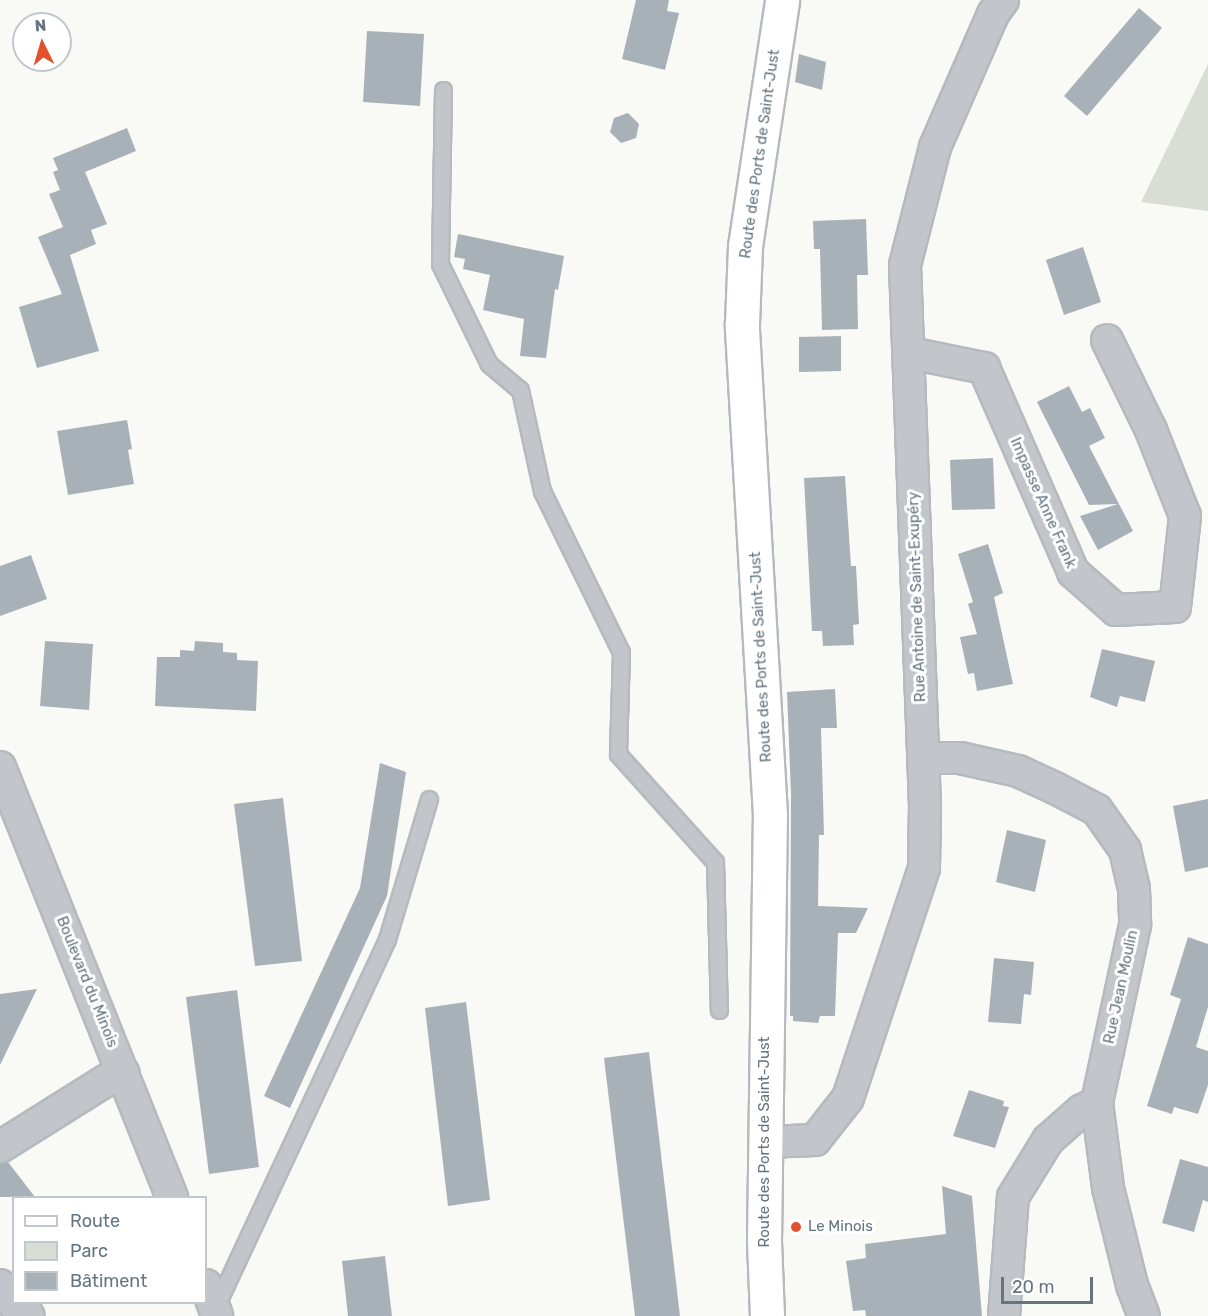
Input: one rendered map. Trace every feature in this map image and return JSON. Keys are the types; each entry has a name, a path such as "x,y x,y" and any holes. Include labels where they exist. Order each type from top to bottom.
{"main road":[{"name":"Route des Ports de Saint-Just","path":"767,1316 765,1142 770,815 742,324 745,246 782,0"}],"street":[{"name":"Rue Antoine de Saint-Exupéry","path":"765,1142 816,1140 848,1098 924,868 923,758 905,264 935,147 993,14 1003,0"},
{"name":"Impasse Anne Frank","path":"910,352 984,368 1073,572 1116,610 1175,607 1185,516 1151,430 1107,340"},
{"name":"Rue Jean Moulin","path":"923,758 960,758 1018,771 1097,810 1125,850 1134,889 1135,925 1097,1103 1108,1188 1132,1285 1144,1316"},
{"name":"Boulevard du Minois","path":"0,766 172,1196"},
{"path":"0,1146 107,1080 124,1073"},
{"path":"1004,1316 1013,1197 1048,1140 1082,1110 1097,1103"},
{"path":"0,1286 12,1302"},
{"path":"13,1304 20,1313 29,1316"}],"lane":[{"path":"443,90 440,264 489,364 520,390 542,491 621,652 618,754 715,862 719,1010"},
{"path":"212,1303 387,939 429,800"}],"green space":[{"path":"1208,64 1208,211 1141,202"}],"building":[{"path":"636,0 669,0 667,11 679,13 665,70 622,59"},
{"path":"1139,8 1162,28 1087,116 1064,96"},
{"path":"367,31 424,34 420,106 363,102"},
{"path":"799,54 826,62 822,90 795,82"},
{"path":"628,113 639,124 636,138 621,143 610,132 614,118"},
{"path":"127,128 136,151 85,172 107,224 91,230 96,244 70,255 99,351 37,368 19,307 62,294 38,237 63,227 49,194 60,190 53,172 58,170 53,158"},
{"path":"866,219 868,275 857,275 858,329 822,330 820,249 814,249 813,221"},
{"path":"458,234 564,256 558,290 555,289 546,358 520,356 524,319 483,310 490,275 463,269 465,259 454,257"},
{"path":"1083,247 1101,302 1064,315 1046,260"},
{"path":"841,336 841,371 799,372 799,337"},
{"path":"1069,386 1082,412 1090,408 1105,438 1089,446 1133,531 1098,550 1080,516 1118,504 1089,505 1037,402"},
{"path":"127,420 132,449 128,450 134,484 68,495 57,431"},
{"path":"993,458 995,509 952,510 950,460"},
{"path":"845,476 851,566 856,566 859,624 853,625 854,645 823,646 822,631 812,631 804,478"},
{"path":"988,544 1003,593 994,597 1013,684 977,691 974,673 968,674 960,637 977,634 968,604 973,602 958,554"},
{"path":"31,555 47,599 0,616 0,566"},
{"path":"45,641 93,644 89,710 40,706"},
{"path":"195,641 223,643 223,652 237,653 237,660 258,661 256,711 155,706 157,657 180,657 180,650 194,651"},
{"path":"1102,649 1155,661 1145,702 1120,696 1117,707 1090,697"},
{"path":"835,689 837,728 821,728 824,835 819,835 818,906 868,908 856,933 838,933 835,1016 820,1016 818,1023 793,1021 793,1016 790,1016 791,794 787,692"},
{"path":"380,763 406,772 387,896 290,1108 264,1096 360,888"},
{"path":"283,798 302,961 255,966 234,804"},
{"path":"1208,799 1208,867 1185,872 1173,806"},
{"path":"1007,830 1046,840 1035,892 996,882"},
{"path":"1188,937 1208,944 1208,1007 1196,1047 1208,1051 1208,1085 1198,1114 1174,1107 1172,1114 1147,1106 1181,999 1170,995"},
{"path":"994,958 1034,962 1031,995 1024,994 1021,1024 988,1022"},
{"path":"37,989 0,1065 0,994"},
{"path":"237,990 259,1167 209,1174 186,997"},
{"path":"466,1002 490,1200 448,1206 425,1008"},
{"path":"649,1052 680,1316 635,1316 604,1058"},
{"path":"969,1090 1004,1101 1003,1106 1009,1107 995,1148 953,1136"},
{"path":"1180,1159 1208,1167 1208,1202 1203,1200 1194,1232 1162,1223"},
{"path":"8,1162 34,1196 0,1197 0,1164"},
{"path":"942,1186 972,1196 982,1316 866,1316 865,1310 853,1311 846,1261 866,1258 865,1244 946,1234"},
{"path":"385,1256 392,1316 348,1316 342,1261"}],"place":[{"name":"Le Minois","path":"796,1227"}]}
